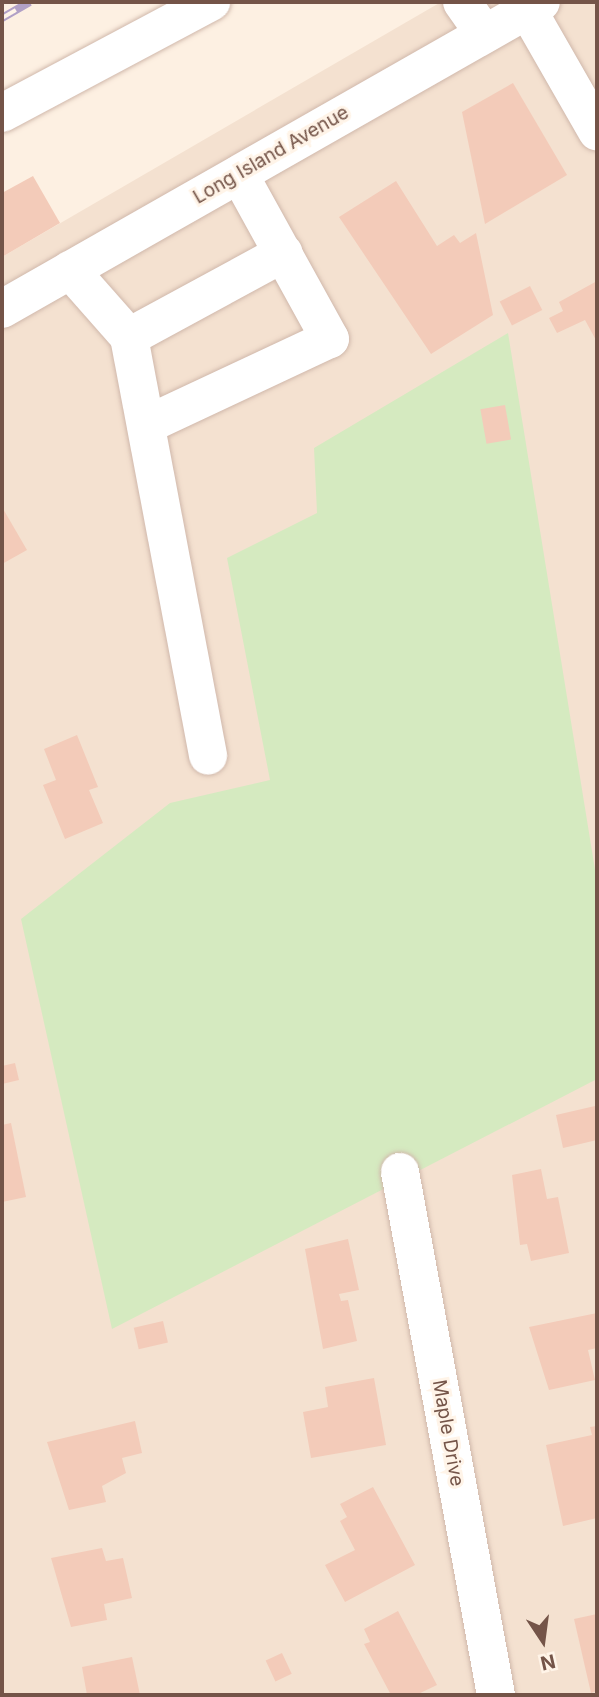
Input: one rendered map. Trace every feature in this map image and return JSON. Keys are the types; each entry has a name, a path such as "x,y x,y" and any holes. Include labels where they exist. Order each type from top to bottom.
{"street":[{"path":"2,113 211,2"},
{"path":"462,2 484,34"},
{"path":"534,6 597,131"},
{"name":"Long Island Avenue","path":"2,309 534,6"},
{"path":"146,425 330,339 239,174"},
{"path":"129,337 284,253"},
{"path":"70,270 129,337 208,756"},
{"name":"Maple Drive","path":"400,1172 496,1695"}],"shaded area":[{"path":"441,2 597,2 597,1695 2,1695 2,257"}],"green space":[{"path":"508,333 597,882 597,1079 112,1329 21,919 170,803 270,780 227,558 317,513 314,448"}],"building":[{"path":"513,83 567,175 485,224 462,112"},
{"path":"33,176 60,223 2,257 2,193"},
{"path":"396,181 437,246 454,235 460,243 476,233 493,315 431,354 339,217"},
{"path":"597,281 597,342 585,320 557,333 549,318 563,311 559,302"},
{"path":"530,286 542,310 512,325 500,301"},
{"path":"505,405 511,439 486,444 480,409"},
{"path":"2,507 27,550 2,564"},
{"path":"77,735 98,787 89,790 103,823 65,839 43,785 56,780 44,749"},
{"path":"15,1063 19,1080 2,1084 2,1066"},
{"path":"595,1106 597,1140 563,1148 556,1115"},
{"path":"11,1123 26,1197 2,1202 2,1125"},
{"path":"541,1169 547,1199 558,1197 569,1253 531,1261 527,1244 520,1245 512,1175"},
{"path":"348,1239 359,1290 339,1294 341,1301 348,1300 357,1341 323,1349 305,1249"},
{"path":"597,1313 597,1348 588,1350 595,1380 549,1390 529,1327"},
{"path":"163,1321 168,1342 139,1349 134,1328"},
{"path":"374,1378 386,1445 311,1458 303,1412 328,1407 325,1387"},
{"path":"135,1421 142,1453 122,1458 126,1473 102,1486 106,1502 69,1510 47,1442"},
{"path":"597,1426 597,1518 563,1526 546,1445 592,1435 590,1427"},
{"path":"373,1487 415,1565 345,1602 325,1565 355,1550 340,1521 347,1517 340,1504"},
{"path":"102,1548 106,1561 123,1558 132,1598 104,1604 107,1620 71,1627 51,1558"},
{"path":"398,1611 437,1685 416,1695 391,1695 364,1644 370,1642 364,1629"},
{"path":"597,1614 597,1691 591,1693 574,1619"},
{"path":"282,1653 292,1674 275,1681 266,1661"},
{"path":"132,1657 140,1695 87,1695 82,1667"}],"railway":[{"path":"2,18 30,2"}]}
